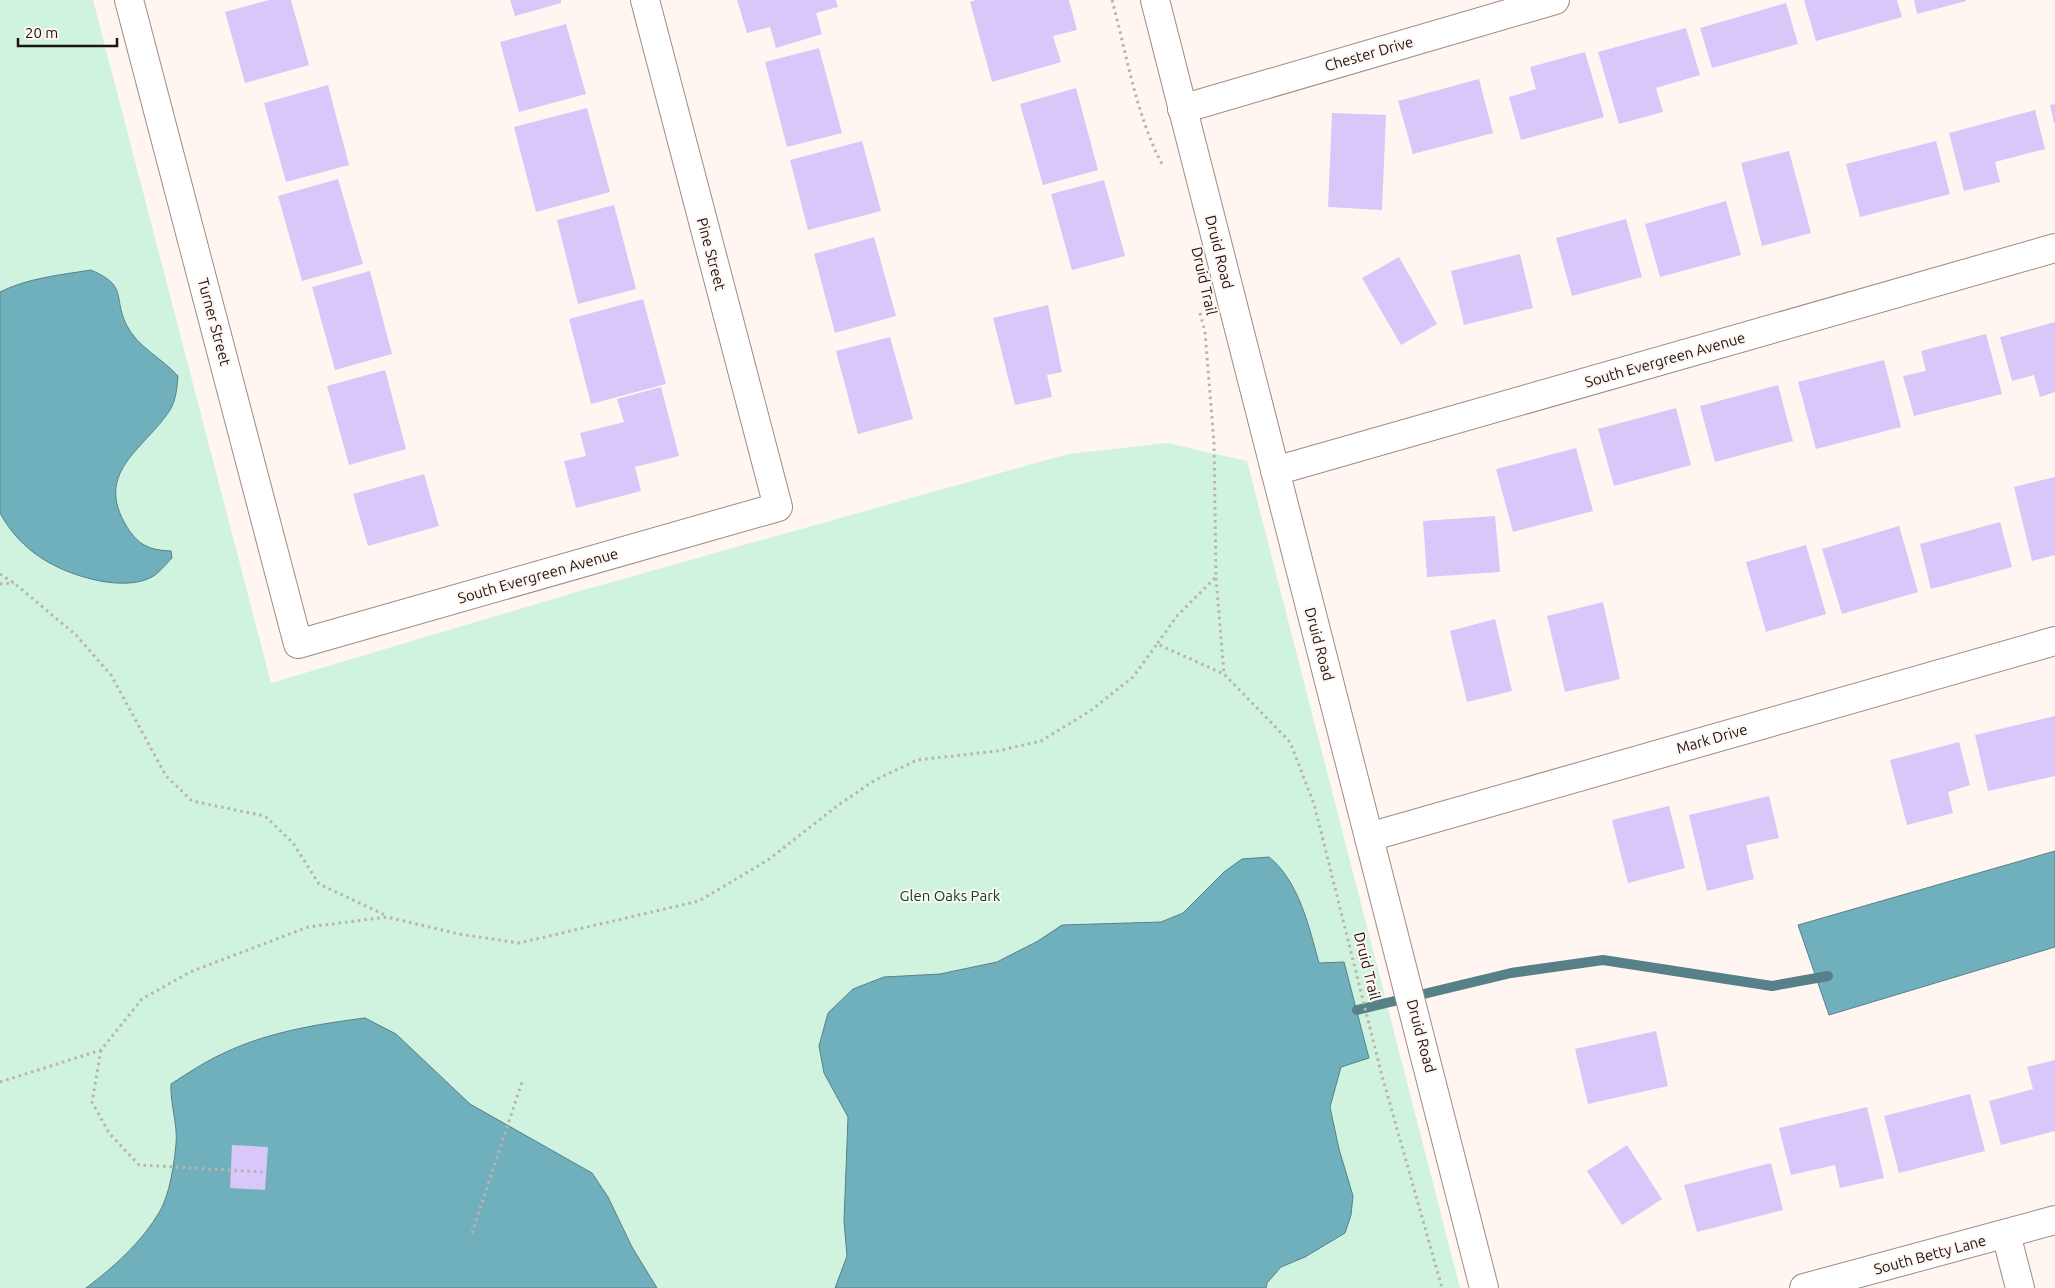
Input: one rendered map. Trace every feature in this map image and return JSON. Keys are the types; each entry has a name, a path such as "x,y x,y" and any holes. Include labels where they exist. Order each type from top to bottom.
{"street":[{"name":"Turner Street","path":"129,0 298,644"},
{"name":"Pine Street","path":"645,0 778,508"},
{"name":"Druid Road","path":"1155,0 1274,471 1430,1070 1484,1288"},
{"name":"Chester Drive","path":"1182,109 1556,0"},
{"name":"South Evergreen Avenue","path":"1274,471 2055,248"},
{"name":"South Evergreen Avenue","path":"298,644 778,508"},
{"name":"Mark Drive","path":"1369,837 2055,641"},
{"name":"South Betty Lane","path":"1804,1288 2055,1220"},
{"path":"2006,1234 2020,1288"}],"path":[{"path":"1112,0 1142,114 1153,147 1164,167"},
{"name":"Druid Trail","path":"1198,303 1205,332 1214,443 1216,577 1224,674"},
{"path":"0,574 14,583 76,636 111,676 166,776 192,801 265,816 294,843 319,884 387,917 459,934 519,943 699,901 768,860 837,806 875,780 918,760 998,751 1041,742 1090,710 1133,677 1177,616 1216,577"},
{"path":"0,584 14,583"},
{"name":"Druid Trail","path":"1157,644 1224,674 1290,742 1314,804 1378,1058 1442,1288"},
{"path":"264,1172 140,1164 109,1133 92,1102 102,1050 142,999 190,972 308,927 387,917"},
{"path":"0,1082 102,1050"},
{"path":"472,1233 522,1082"}],"green space":[{"name":"Glen Oaks Park","path":"0,0 93,0 271,683 580,591 1068,454 1167,443 1247,461 1460,1288 0,1288"}],"water":[{"path":"91,270 103,276 115,287 122,314 131,332 143,346 178,376 175,398 170,410 136,450 119,476 116,491 118,508 127,527 141,543 157,550 171,551 172,558 152,577 133,583 100,581 55,566 18,539 0,513 0,292 33,280"},
{"path":"2055,851 2055,947 1829,1015 1798,925"},
{"path":"1269,857 1288,879 1302,905 1319,963 1344,962 1369,1058 1341,1067 1330,1107 1339,1149 1353,1196 1351,1215 1345,1233 1305,1257 1281,1267 1267,1283 1266,1288 835,1288 847,1256 844,1221 848,1117 824,1073 819,1046 828,1013 853,989 884,977 940,974 997,962 1038,941 1062,925 1161,922 1183,913 1224,872 1242,859"},
{"path":"365,1018 396,1034 470,1104 592,1173 608,1197 632,1247 657,1288 86,1288 117,1263 136,1243 153,1222 163,1204 171,1179 176,1144 171,1084 217,1056 258,1040 311,1026"}],"building":[{"path":"269,0 291,0 309,65 245,83 225,12"},
{"path":"510,0 561,0 561,3 515,16"},
{"path":"737,0 836,0 838,7 816,13 822,34 776,48 770,27 747,33"},
{"path":"976,0 1069,0 1077,30 1053,36 1061,62 992,82 970,2"},
{"path":"1804,0 1897,0 1902,17 1816,41"},
{"path":"1914,0 1966,0 1966,1 1917,14"},
{"path":"1786,3 1798,44 1712,68 1700,28"},
{"path":"566,24 586,94 519,112 500,42"},
{"path":"1686,28 1700,75 1656,88 1663,112 1619,124 1598,52"},
{"path":"819,48 842,133 787,147 765,62"},
{"path":"1585,52 1604,117 1521,140 1509,97 1536,89 1530,67"},
{"path":"1479,79 1493,133 1413,154 1398,101"},
{"path":"328,85 349,165 286,182 264,103"},
{"path":"1076,88 1098,170 1043,185 1020,104"},
{"path":"2055,104 2055,123 2054,123 2050,105"},
{"path":"587,108 610,192 536,212 514,127"},
{"path":"2035,110 2045,149 1995,162 2000,182 1964,191 1949,133"},
{"path":"1332,113 1386,115 1382,210 1328,207"},
{"path":"862,141 881,211 808,230 790,160"},
{"path":"1936,141 1950,194 1860,217 1846,164"},
{"path":"1789,151 1811,233 1762,246 1741,163"},
{"path":"338,179 363,264 302,281 278,196"},
{"path":"1104,180 1125,256 1072,270 1051,194"},
{"path":"1726,201 1741,255 1660,277 1645,224"},
{"path":"614,205 636,289 578,304 557,220"},
{"path":"1626,219 1642,277 1572,296 1556,238"},
{"path":"874,237 896,316 835,333 814,254"},
{"path":"1520,254 1533,308 1464,325 1451,271"},
{"path":"1399,257 1437,324 1401,345 1362,278"},
{"path":"370,271 392,354 335,370 312,287"},
{"path":"643,299 666,384 591,404 569,319"},
{"path":"1048,305 1062,372 1047,375 1052,397 1015,405 993,318"},
{"path":"2055,322 2055,392 2040,397 2034,375 2012,381 2000,337"},
{"path":"1986,334 2002,394 1914,416 1903,376 1926,371 1921,351"},
{"path":"890,337 913,419 858,434 836,351"},
{"path":"1884,360 1901,427 1816,449 1798,382"},
{"path":"385,370 406,449 349,465 327,386"},
{"path":"1778,385 1793,441 1715,462 1700,406"},
{"path":"661,387 679,456 635,467 641,491 576,508 564,461 586,456 580,433 624,422 617,399"},
{"path":"1676,408 1691,465 1614,486 1598,429"},
{"path":"1576,448 1593,511 1513,532 1496,469"},
{"path":"424,474 439,526 368,546 353,494"},
{"path":"2055,477 2055,555 2032,561 2014,487"},
{"path":"1495,516 1500,572 1427,577 1423,521"},
{"path":"2000,522 2012,567 1931,589 1920,544"},
{"path":"1899,526 1918,592 1842,614 1822,549"},
{"path":"1806,545 1826,614 1766,632 1746,562"},
{"path":"1603,602 1620,679 1565,692 1547,616"},
{"path":"1495,619 1512,691 1467,702 1450,631"},
{"path":"2055,716 2055,776 1988,791 1975,735"},
{"path":"1959,742 1970,785 1948,792 1953,813 1907,825 1890,760"},
{"path":"1769,796 1779,838 1746,845 1754,879 1707,891 1689,815"},
{"path":"1669,806 1685,868 1628,883 1612,820"},
{"path":"1656,1031 1668,1086 1588,1104 1575,1049"},
{"path":"2055,1060 2055,1131 2001,1145 1989,1101 2033,1089 2027,1067"},
{"path":"1970,1094 1985,1151 1899,1173 1884,1116"},
{"path":"1867,1107 1884,1178 1840,1188 1835,1165 1791,1175 1779,1128"},
{"path":"232,1145 268,1147 265,1190 230,1188"},
{"path":"1627,1145 1662,1199 1622,1225 1587,1171"},
{"path":"1771,1163 1783,1210 1697,1232 1684,1185"}],"waterway":[{"path":"1357,1010 1511,973 1603,960 1772,986 1828,976"}]}
